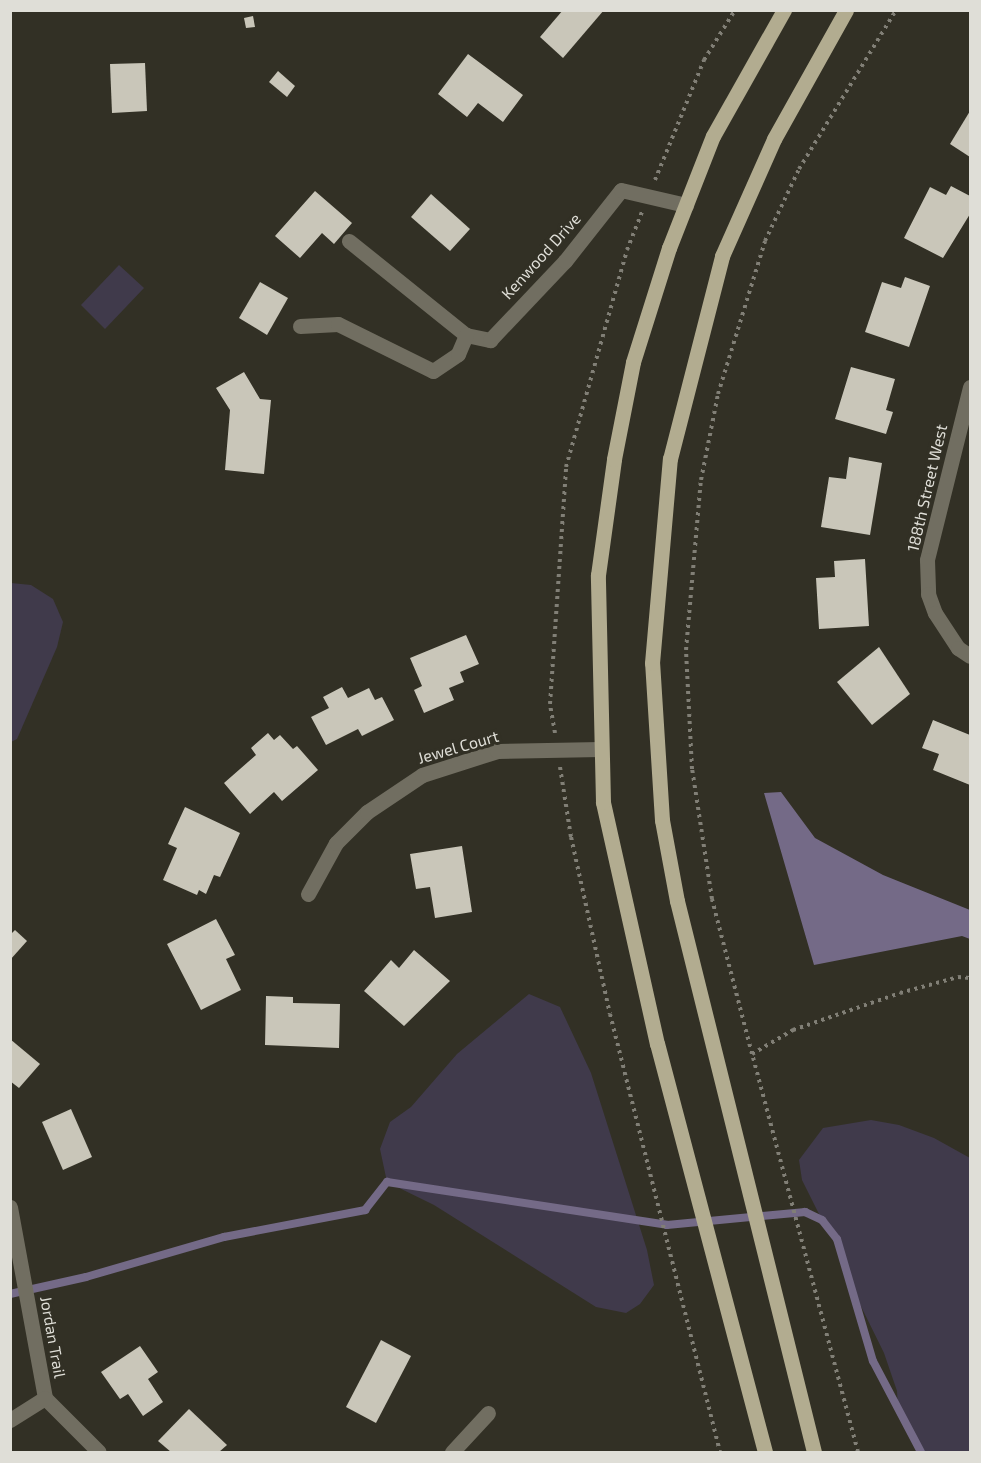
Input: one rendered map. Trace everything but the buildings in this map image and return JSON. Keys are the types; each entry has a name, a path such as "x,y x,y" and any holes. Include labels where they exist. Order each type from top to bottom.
{"main road":[{"path":"765,1452 639,966 603,802 600,749 598,574 614,459 633,362 686,205 713,136 784,10"},
{"path":"814,1452 677,901 662,820 652,663 670,459 722,256 774,139 846,10"}],"street":[{"name":"Kenwood Drive","path":"466,335 490,340 565,261 621,190 686,205"},
{"path":"300,326 338,324 433,371 458,354 466,335 349,241"},
{"name":"188th Street West","path":"970,387 927,560 928,594 935,613 958,648 970,656"},
{"name":"Jewel Court","path":"308,894 336,843 367,812 422,775 497,751 600,749"},
{"name":"Jordan Trail","path":"10,1207 45,1398 99,1452"},
{"path":"10,1420 45,1398"},
{"path":"452,1452 488,1413"}],"path":[{"path":"858,1452 712,898 692,769 686,650 701,480 718,394 770,230 799,169 896,10"},
{"path":"752,1054 793,1030 900,993 958,977 970,978"}],"shaded area":[{"path":"119,265 144,288 105,329 81,305"},
{"path":"11,583 31,585 53,599 63,622 57,647 17,739 11,742"},
{"path":"781,792 815,838 883,875 970,910 970,939 962,936 814,965 764,793"},
{"path":"529,994 560,1007 591,1073 647,1250 654,1285 640,1304 626,1313 596,1307 434,1205 387,1182 380,1149 390,1122 411,1107 457,1054"},
{"path":"871,1120 899,1125 934,1138 970,1158 970,1452 921,1452 898,1409 897,1391 884,1353 847,1278 837,1239 822,1220 802,1180 799,1160 823,1128"}],"waterway":[{"path":"10,1294 86,1277 224,1237 365,1210 387,1182 667,1225 805,1212 822,1220 837,1239 873,1361 921,1452"}]}
